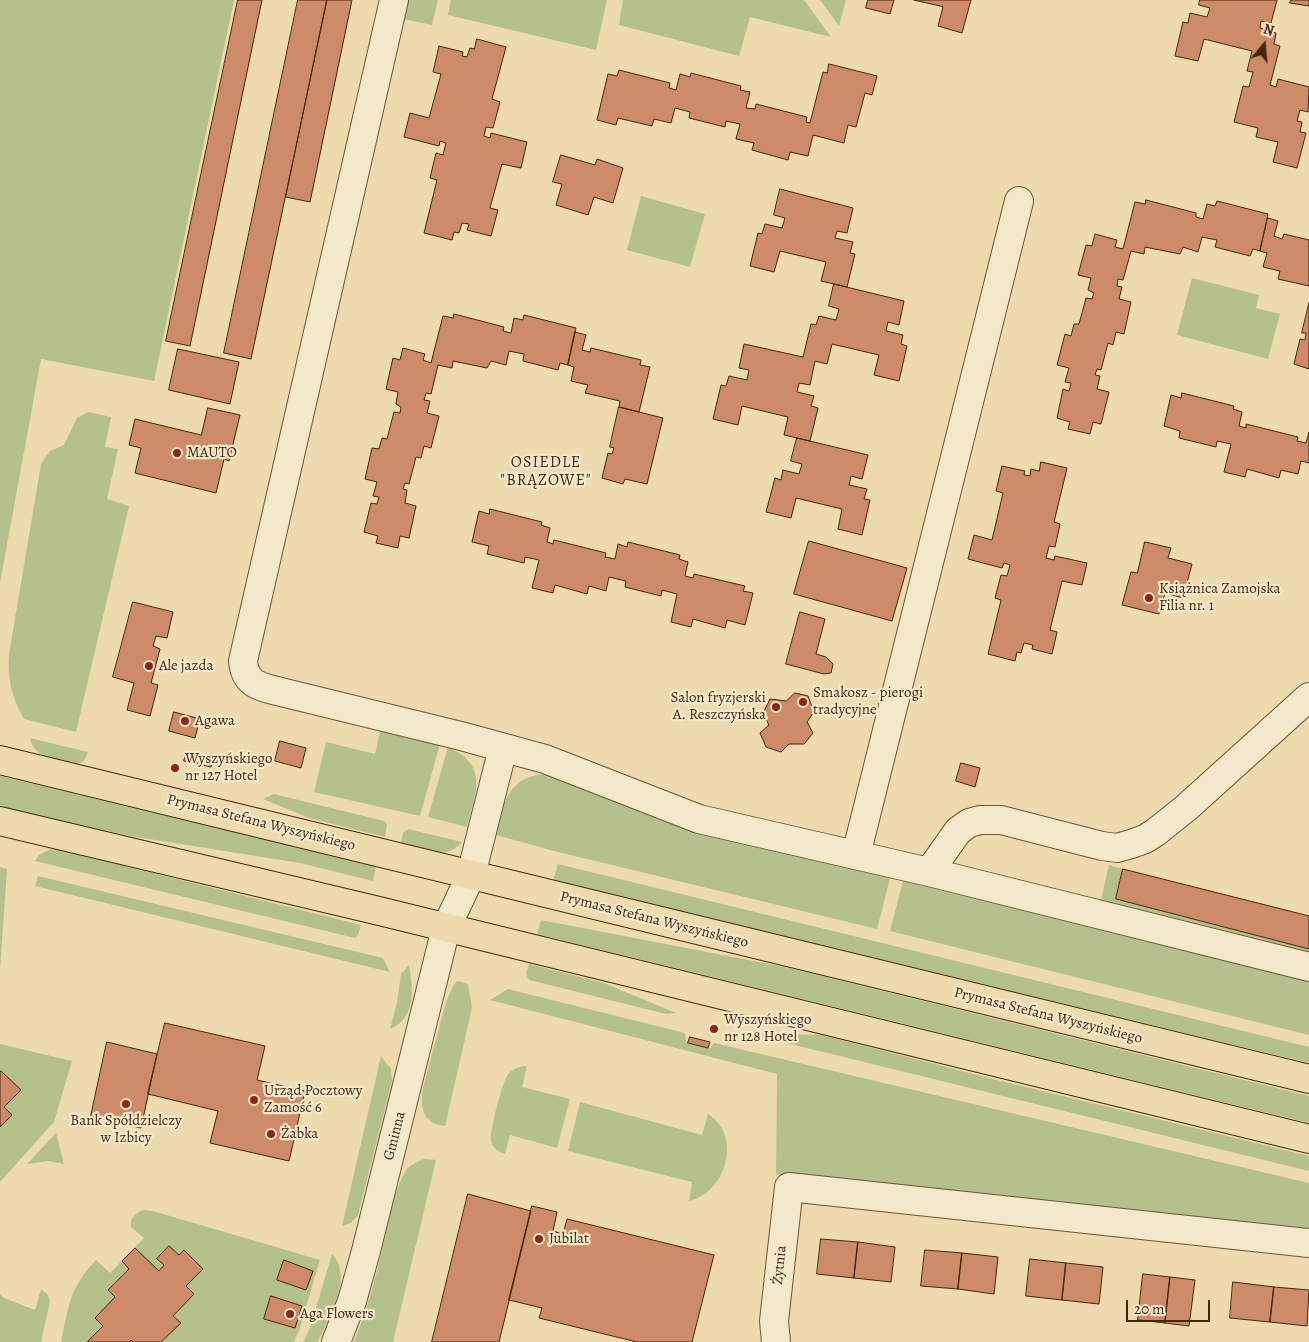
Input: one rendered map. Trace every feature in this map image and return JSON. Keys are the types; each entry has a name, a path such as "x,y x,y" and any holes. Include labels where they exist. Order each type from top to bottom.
{"main road":[{"name":"Prymasa Stefana Wyszyńskiego","path":"0,760 1309,1079"},
{"path":"0,821 1309,1139"}],"street":[{"path":"394,0 246,651 244,670 248,678 264,688 461,736 569,768 699,819 929,872 1309,967"},
{"path":"856,855 1019,201"},
{"path":"929,872 958,831 969,823 980,820 1001,820 1102,846 1117,848 1145,839 1186,808 1309,697"},
{"name":"Gminna","path":"336,1342 352,1301 366,1251 446,928 471,874 503,748"},
{"name":"Żytnia","path":"776,1342 774,1321 789,1187 1309,1244"}],"green space":[{"path":"0,0 234,0 154,381 41,359 0,583"},
{"path":"407,0 438,0 432,25 403,19"},
{"path":"451,0 607,0 596,50 448,15"},
{"path":"623,0 804,0 831,37 750,17 739,56 619,25"},
{"path":"820,0 846,0 839,26"},
{"path":"641,196 705,214 690,267 627,250"},
{"path":"1192,278 1259,295 1256,308 1280,314 1268,359 1177,335"},
{"path":"88,412 111,417 105,447 118,449 107,499 129,506 76,732 24,719 16,704 11,688 9,654 41,464 50,451 64,445 77,418"},
{"path":"381,728 440,744 420,816 314,792 326,742 375,754"},
{"path":"30,738 88,752 85,759 80,763 54,759 36,750"},
{"path":"448,747 461,754 470,762 474,771 476,791 467,827 428,817"},
{"path":"544,774 707,834 890,878 877,929 554,851 496,835 505,803 514,787 531,776"},
{"path":"0,776 376,866 373,881 300,863 130,836 0,807"},
{"path":"274,794 384,821 387,824 385,837 309,818 263,799"},
{"path":"408,829 462,842 455,848 441,853 425,851 401,843 403,833"},
{"path":"50,849 61,850 361,925 355,938 35,861 39,855"},
{"path":"558,864 1309,1047 1309,1063 553,881"},
{"path":"1109,865 1123,869 1116,899 1309,949 1309,956 1100,904"},
{"path":"0,867 7,869 0,970"},
{"path":"38,876 383,958 390,972 35,886"},
{"path":"903,881 1309,980 1309,1035 890,931"},
{"path":"541,920 785,967 1309,1096 1309,1123 537,934"},
{"path":"529,964 604,983 676,1013 666,1014 529,980 526,974"},
{"path":"409,965 412,993 409,1010 399,1024 390,1029 397,1002 401,974"},
{"path":"457,981 468,984 472,1008 445,1126 432,1122 425,1115 422,1105 422,1092 446,1002"},
{"path":"508,989 685,1033 686,1042 688,1043 710,1048 714,1043 1309,1183 1309,1234 776,1174 777,1074 490,1000"},
{"path":"761,1034 822,1035 1309,1156 1309,1171 766,1038"},
{"path":"0,1044 72,1061 54,1122 0,1182"},
{"path":"381,1056 391,1069 392,1081 358,1215 351,1223 342,1226"},
{"path":"527,1066 522,1087 570,1099 557,1148 510,1135 505,1154 496,1149 491,1141 494,1119 507,1076 510,1072"},
{"path":"580,1102 702,1135 708,1114 719,1124 725,1136 727,1149 726,1163 720,1176 702,1196 689,1201 692,1182 568,1151"},
{"path":"56,1133 64,1164 48,1161 29,1164 28,1163"},
{"path":"424,1159 436,1160 393,1342 354,1342 373,1285 397,1189 407,1170 413,1164"},
{"path":"143,1210 153,1211 320,1260 294,1342 61,1342 71,1298 80,1280 96,1260 110,1273 144,1238 131,1227 131,1221"},
{"path":"332,1254 338,1263 341,1274 337,1297 318,1342 303,1342 310,1328"},
{"path":"41,1289 48,1295 50,1302 41,1342 0,1342 0,1294 4,1298 35,1310"}],"building":[{"path":"238,0 262,0 190,346 166,341"},
{"path":"298,0 327,0 251,359 224,353"},
{"path":"327,0 352,0 310,202 286,197"},
{"path":"868,0 894,0 890,14 866,8"},
{"path":"914,0 971,0 962,33 938,26 943,7"},
{"path":"1200,0 1277,0 1271,23 1261,21 1260,28 1276,33 1274,44 1280,46 1270,85 1276,87 1278,79 1309,87 1308,112 1300,110 1297,121 1302,122 1300,132 1306,133 1297,168 1273,162 1278,142 1256,137 1258,128 1234,122 1243,86 1249,87 1253,72 1247,71 1252,51 1204,39 1198,61 1175,56 1183,22 1188,23 1190,13 1207,17 1210,8 1199,5"},
{"path":"1291,0 1309,0 1309,6 1290,3"},
{"path":"477,39 506,47 492,99 500,102 493,128 486,127 484,136 490,138 491,133 527,142 521,168 502,164 490,208 498,210 491,236 467,230 469,224 462,223 459,233 454,232 452,240 424,233 437,180 430,178 436,153 443,155 446,143 440,141 439,146 404,137 410,113 429,118 441,74 433,72 439,46 463,52 462,56 467,57 470,48 474,49"},
{"path":"829,64 877,76 872,95 865,93 856,127 848,125 844,143 813,135 808,156 790,152 788,160 752,150 754,143 736,139 740,124 726,121 725,127 689,118 690,112 675,108 671,123 654,119 652,126 618,118 616,125 597,120 608,74 617,76 619,70 670,83 669,88 676,90 680,74 690,77 691,73 741,86 740,90 750,92 746,108 755,109 756,104 807,117 806,122 810,123 823,72 827,73"},
{"path":"561,155 595,165 597,159 623,168 613,203 594,197 588,215 556,205 562,184 553,182"},
{"path":"780,189 853,208 847,233 837,231 835,238 853,242 850,253 855,254 847,287 821,281 826,262 780,251 774,272 750,266 758,233 762,234 765,224 782,228 785,218 774,215"},
{"path":"1146,200 1196,213 1196,217 1203,219 1207,204 1215,206 1217,201 1268,214 1260,251 1253,249 1250,256 1215,247 1217,240 1202,237 1198,252 1183,247 1180,254 1145,247 1144,254 1131,251 1123,280 1118,279 1117,286 1122,287 1119,299 1131,302 1124,334 1116,332 1113,345 1108,343 1101,370 1097,369 1095,375 1100,376 1097,389 1109,392 1101,424 1093,422 1090,434 1068,429 1070,422 1057,418 1063,389 1069,391 1071,383 1065,382 1069,368 1057,365 1065,334 1071,336 1074,324 1079,324 1086,298 1092,299 1094,293 1088,290 1091,278 1078,275 1086,245 1092,246 1095,234 1117,240 1115,247 1123,249 1135,202 1145,204"},
{"path":"1268,218 1278,221 1274,236 1282,239 1284,234 1309,240 1309,286 1278,279 1280,271 1263,267 1267,253 1260,251"},
{"path":"834,284 904,301 899,325 888,322 886,331 903,335 901,344 907,346 899,381 874,375 879,355 832,344 827,364 815,361 810,385 799,383 797,392 814,396 811,406 818,408 810,441 784,435 788,417 742,406 738,425 713,419 721,385 726,386 729,376 747,380 749,370 739,368 744,344 803,357 811,324 816,325 819,316 836,320 839,309 829,306"},
{"path":"1309,303 1309,369 1294,364 1300,339 1305,340 1306,333 1302,333"},
{"path":"454,314 504,327 503,331 511,333 514,318 523,320 524,315 576,328 568,365 560,363 558,370 523,361 524,354 509,351 506,365 491,361 487,368 453,361 452,368 438,365 431,394 426,393 424,400 430,401 427,413 439,416 431,448 424,446 421,458 416,457 409,484 405,483 403,489 407,490 405,503 416,506 409,538 400,536 398,548 376,543 378,536 364,532 371,503 377,504 379,497 373,496 377,482 365,479 372,448 379,449 382,438 387,439 394,412 400,413 401,407 396,404 398,392 386,389 393,358 400,360 403,348 425,354 423,360 431,363 443,316 453,318"},
{"path":"575,332 586,335 582,350 590,352 591,348 641,360 640,365 650,367 639,412 619,407 620,401 585,393 588,385 571,381 574,367 568,365"},
{"path":"178,349 239,362 230,404 169,390"},
{"path":"1182,393 1234,406 1233,409 1242,412 1239,426 1246,428 1246,424 1298,437 1297,441 1306,443 1309,432 1309,463 1301,461 1298,474 1281,470 1279,478 1247,469 1245,477 1224,472 1231,444 1217,441 1216,447 1179,438 1180,431 1164,426 1171,395 1181,398"},
{"path":"619,407 663,418 647,484 625,479 623,484 602,478 608,453 612,454 614,448 610,447"},
{"path":"208,408 240,415 229,461 224,459 216,493 135,473 141,448 129,445 135,419 201,435"},
{"path":"797,438 868,455 862,479 851,476 849,485 867,489 864,499 870,500 862,535 838,529 842,509 796,498 791,518 766,512 775,478 781,480 783,470 799,474 802,464 791,461"},
{"path":"1041,462 1067,468 1054,522 1060,524 1055,547 1049,546 1046,558 1054,560 1055,556 1087,563 1082,585 1062,581 1050,630 1057,632 1052,654 1032,649 1033,645 1024,643 1021,653 1017,652 1015,661 988,654 1001,600 995,598 1001,575 1007,576 1010,565 1004,563 1002,568 968,559 974,535 992,540 1003,493 996,491 1002,466 1025,471 1024,475 1030,476 1031,469 1039,471"},
{"path":"490,509 542,522 541,525 550,528 547,542 553,544 554,540 606,553 605,557 615,559 618,544 627,547 628,542 680,555 679,559 688,562 685,576 693,578 694,574 745,586 743,591 753,593 745,625 727,620 725,628 693,619 691,627 671,622 677,594 662,590 661,596 625,587 626,581 609,577 606,591 589,586 587,594 555,585 553,593 532,588 539,560 525,557 524,563 487,554 489,546 472,542 479,511 489,514"},
{"path":"809,541 907,568 892,621 794,594"},
{"path":"1145,542 1171,548 1168,558 1192,564 1183,598 1165,593 1159,614 1122,605 1131,572 1137,573"},
{"path":"133,602 173,612 167,638 156,636 153,646 160,649 151,683 158,685 150,716 127,710 134,683 113,677"},
{"path":"800,612 825,619 816,654 826,657 833,664 831,673 824,674 786,664"},
{"path":"795,693 808,696 814,712 807,722 813,733 804,744 789,744 781,752 766,747 760,733 769,725 763,713 770,699 786,701"},
{"path":"174,712 200,719 195,738 169,731"},
{"path":"280,741 306,748 301,768 275,761"},
{"path":"186,755 212,762 211,767 184,761"},
{"path":"961,763 980,768 975,787 956,781"},
{"path":"1123,869 1309,916 1309,949 1116,899"},
{"path":"165,1023 265,1046 257,1080 305,1091 289,1161 210,1143 218,1111 148,1094"},
{"path":"690,1037 710,1042 708,1048 688,1043"},
{"path":"107,1042 157,1054 141,1128 91,1116"},
{"path":"1,1071 21,1090 4,1107 12,1115 0,1127 0,1073"},
{"path":"468,1194 531,1211 499,1342 432,1342"},
{"path":"532,1206 557,1212 553,1231 563,1234 567,1219 714,1255 692,1342 637,1342 539,1318 542,1308 509,1300"},
{"path":"821,1239 858,1242 854,1278 817,1274"},
{"path":"858,1242 895,1247 891,1282 854,1278"},
{"path":"169,1246 179,1255 184,1250 203,1269 186,1286 194,1294 173,1316 181,1323 161,1342 133,1342 131,1340 130,1342 87,1342 103,1326 95,1318 115,1297 108,1290 129,1269 122,1261 135,1248 159,1271 164,1265 157,1259"},
{"path":"925,1250 962,1253 958,1289 921,1286"},
{"path":"962,1253 998,1257 994,1294 958,1289"},
{"path":"1030,1259 1066,1263 1062,1300 1026,1296"},
{"path":"284,1260 313,1271 306,1290 277,1280"},
{"path":"1066,1263 1103,1267 1099,1304 1062,1300"},
{"path":"1143,1274 1170,1277 1165,1323 1138,1320"},
{"path":"1170,1277 1195,1280 1189,1326 1165,1323"},
{"path":"1233,1282 1274,1287 1270,1322 1230,1318"},
{"path":"1274,1287 1309,1290 1307,1326 1270,1322"},
{"path":"271,1296 302,1306 295,1328 264,1319"}],"place":[{"name":"MAUTO","path":"177,453"},
{"name":"Książnica Zamojska Filia nr. 1","path":"1149,598"},
{"name":"Ale jazda","path":"149,666"},
{"name":"Smakosz - pierogi tradycyjne","path":"803,702"},
{"name":"Salon fryzjerski A. Reszczyńska","path":"776,707"},
{"name":"Agawa","path":"185,721"},
{"name":"Wyszyńskiego nr 127 Hotel","path":"175,768"},
{"name":"Wyszyńskiego nr 128 Hotel","path":"714,1029"},
{"name":"Urząd Pocztowy Zamość 6","path":"254,1100"},
{"name":"Bank Spółdzielczy w Izbicy","path":"126,1104"},
{"name":"Żabka","path":"271,1134"},
{"name":"Jubilat","path":"539,1239"},
{"name":"Aga Flowers","path":"290,1314"}],"district":[{"name":"OSIEDLE \"BRĄZOWE\"","path":"546,472"}]}
